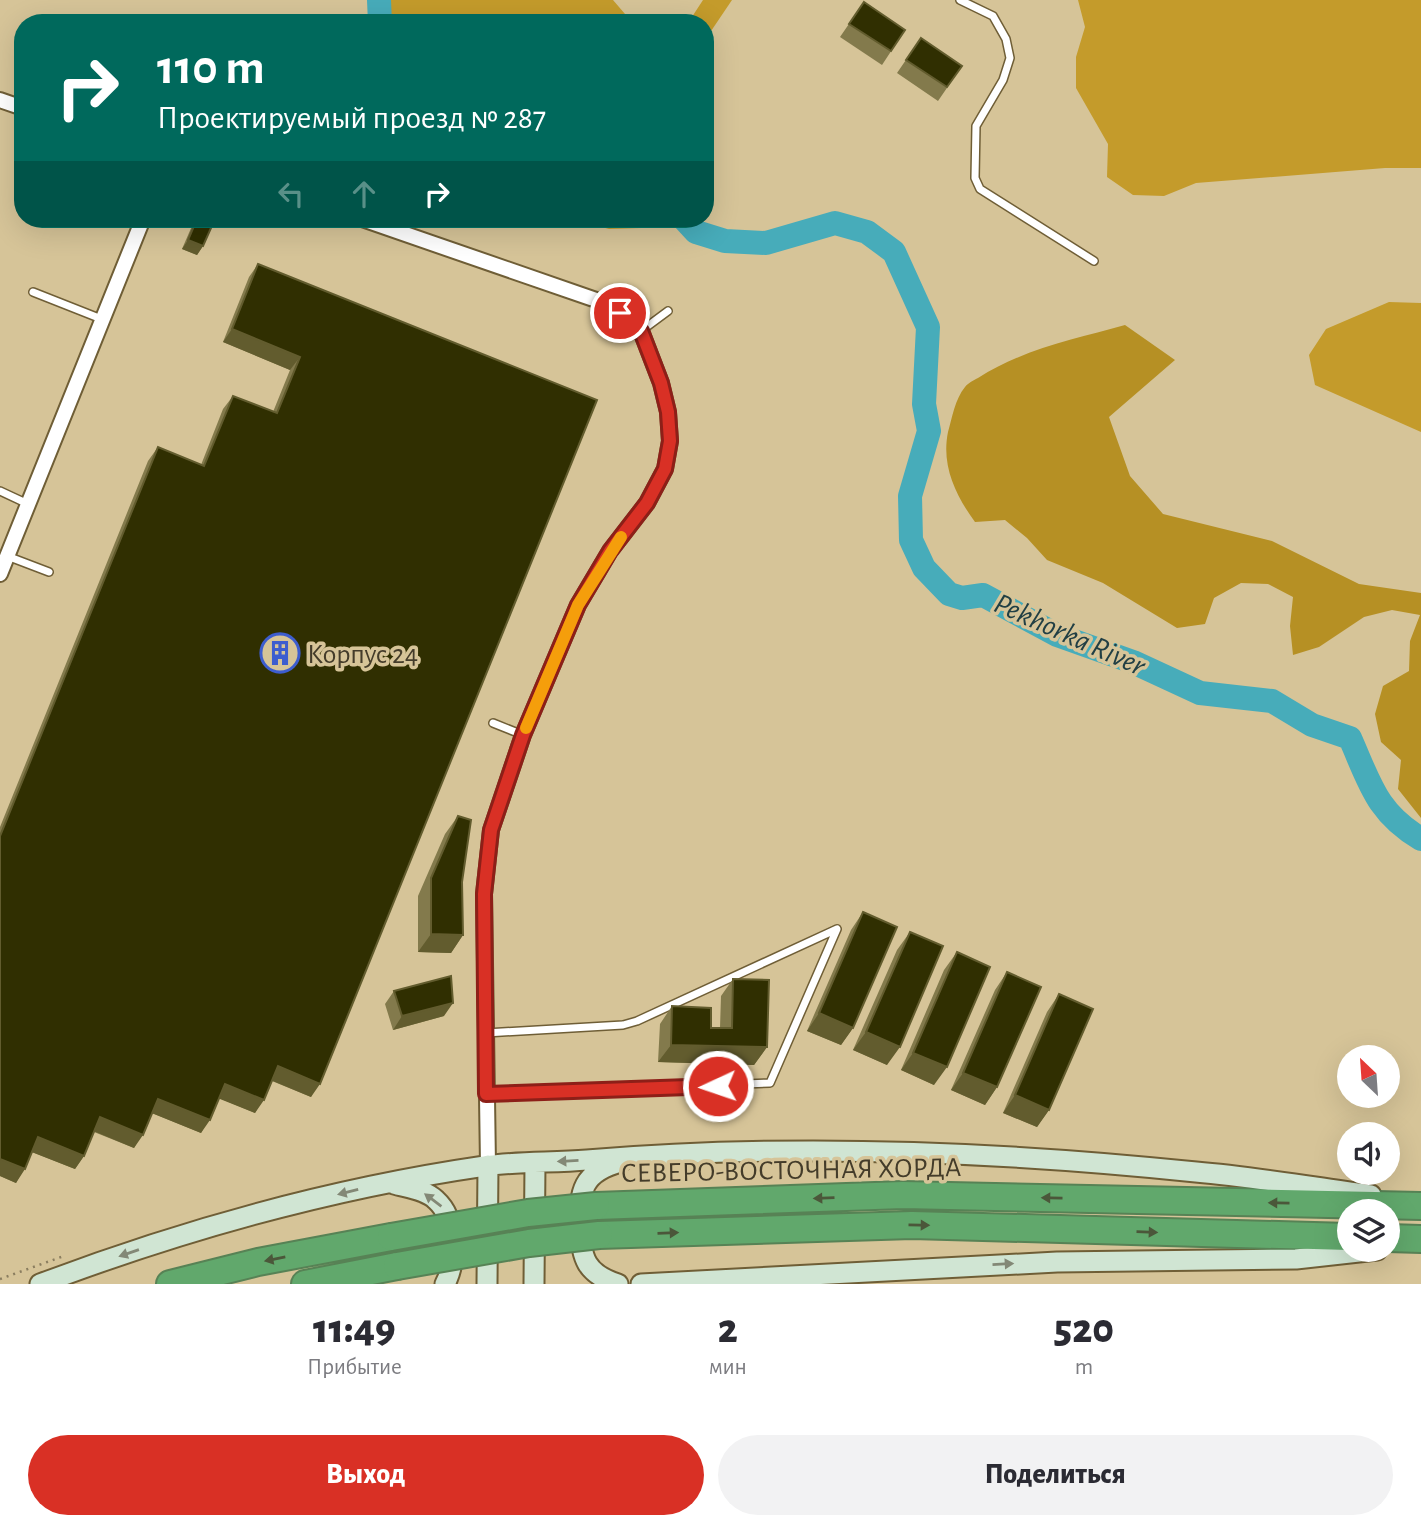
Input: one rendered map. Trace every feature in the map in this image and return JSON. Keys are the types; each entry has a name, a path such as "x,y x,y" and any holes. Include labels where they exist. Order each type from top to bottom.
{"highway":[{"name":"СЕВЕРО-ВОСТОЧНАЯ ХОРДА","path":"170,1284 258,1262 391,1237 528,1213 596,1206 904,1195 1421,1203"},
{"name":"СЕВЕРО-ВОСТОЧНАЯ ХОРДА","path":"305,1284 529,1243 599,1235 912,1225 1337,1237"},
{"path":"1400,1238 1421,1239"}],"street":[{"path":"0,574 140,228"},
{"path":"388,228 602,302 620,313 641,331 661,383 668,412 670,441 665,469 647,503 610,551 578,605 523,735 491,830 484,894 487,1284"},
{"path":"40,1284 233,1221 389,1182 488,1165 649,1154 811,1150 1032,1158 1198,1172 1421,1203"},
{"path":"618,1284 597,1275 587,1265 580,1251 579,1200 583,1188 592,1176 611,1165 649,1154"},
{"path":"534,1284 535,1163"},
{"path":"389,1182 428,1194 444,1209 450,1220 453,1262 445,1284"},
{"path":"1400,1247 1421,1244"},
{"path":"641,1284 1057,1262 1296,1259 1337,1254"}],"lane":[{"path":"960,0 993,16 1006,39 1010,58 1003,80 976,126 975,178 980,189 1094,261"},
{"path":"33,292 104,320"},
{"path":"641,331 668,311"},
{"path":"0,491 28,504"},
{"path":"7,556 49,572"},
{"path":"493,723 523,735"},
{"path":"486,1033 610,1026 636,1021 837,929 770,1083 486,1094"}],"shaded area":[{"path":"379,0 613,0 625,14 380,14"},
{"path":"703,0 732,0 714,27 714,14 694,14"},
{"path":"1078,0 1421,0 1421,168 1385,168 1196,183 1164,196 1133,195 1107,177 1108,144 1076,88 1076,57 1085,27"},
{"path":"1389,302 1421,303 1421,432 1315,385 1309,355 1326,329"},
{"path":"1125,325 1175,360 1109,417 1130,476 1163,514 1272,541 1359,584 1421,593 1421,818 1398,789 1401,760 1381,742 1375,714 1383,686 1409,671 1410,641 1420,615 1392,610 1364,617 1319,647 1293,655 1290,626 1293,597 1268,584 1241,583 1214,598 1205,624 1177,628 1103,583 1047,560 1027,538 1005,520 975,522 962,502 948,469 946,445 954,409 966,386 995,368 1031,352"}],"building":[{"path":"864,2 905,30 891,51 849,24"},
{"path":"921,38 962,66 947,87 906,60"},
{"path":"193,228 211,228 203,246 188,240"},
{"name":"Корпус 24","path":"258,264 597,400 320,1084 278,1066 264,1100 225,1084 210,1120 158,1099 143,1135 100,1117 84,1156 38,1137 25,1169 0,1159 0,836 158,447 204,466 233,396 277,413 300,357 232,329"},
{"path":"458,816 471,820 462,882 463,935 431,934 431,878"},
{"path":"863,912 897,927 853,1028 819,1013"},
{"path":"910,932 943,946 900,1047 866,1032"},
{"path":"957,952 990,967 947,1067 913,1053"},
{"path":"1007,972 1041,987 997,1087 963,1073"},
{"path":"451,976 453,1003 402,1016 394,991"},
{"path":"733,979 769,980 767,1047 671,1045 672,1006 711,1008 711,1028 732,1028"},
{"path":"1059,994 1093,1009 1049,1110 1015,1095"}],"waterway":[{"name":"Pekhorka River","path":"379,0 380,14"},
{"name":"Pekhorka River","path":"692,228 696,232 725,241 766,243 835,223 867,232 894,252 928,327 924,404 929,431 910,496 911,540 924,568 949,594 962,598 983,595 1057,635 1133,662 1200,693 1272,701 1312,725 1350,738 1369,783 1384,807 1406,829 1421,839"}],"slow traffic":[{"path":"526,728 578,605 621,537"}],"place":[{"name":"Корпус 24","path":"280,653"}],"route":[{"path":"620,313 641,331 661,383 668,412 670,441 665,469 647,503 610,551 578,605 523,735 491,830 484,894 486,1094 718,1086"}]}
